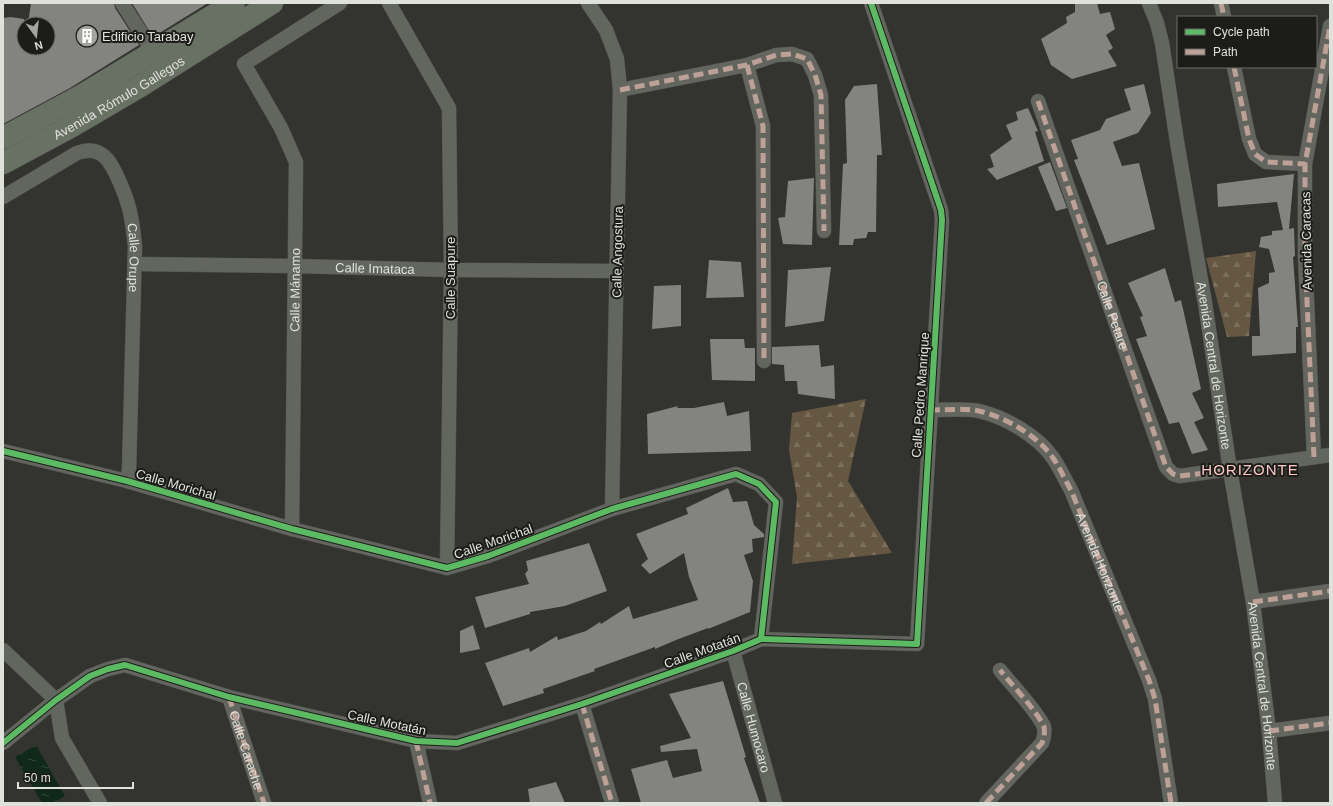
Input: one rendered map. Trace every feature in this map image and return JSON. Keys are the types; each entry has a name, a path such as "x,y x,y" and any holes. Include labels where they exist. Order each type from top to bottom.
{"main road":[{"name":"Avenida Rómulo Gallegos","path":"3,138 81,96 234,3"},
{"name":"Avenida Rómulo Gallegos","path":"3,163 72,126 272,3"}],"street":[{"path":"122,3 165,70"},
{"name":"Calle Mánamo","path":"292,529 296,162 281,128 244,64 340,3"},
{"name":"Calle Suapure","path":"389,3 449,108 451,270 447,568"},
{"name":"Calle Angostura","path":"588,3 606,30 617,59 620,90 612,509"},
{"name":"Calle Pedro Manrique","path":"761,639 917,644 942,220 941,210 871,3"},
{"name":"Avenida Central de Horizonte","path":"1149,3 1157,23 1162,43 1176,142 1205,303 1230,470 1253,602 1269,731 1275,803"},
{"path":"1221,3 1224,16"},
{"name":"Avenida Caracas","path":"1314,457 1305,256 1305,164 1330,26"},
{"path":"620,90 747,65 776,55 792,54 807,59 815,75 821,96 824,231"},
{"path":"747,65 763,126 764,361"},
{"path":"1234,68 1249,139 1255,154 1266,162 1305,164"},
{"name":"Calle Petare","path":"1038,101 1166,467 1173,474 1180,476 1330,455"},
{"name":"Calle Orupe","path":"3,197 77,153 91,150 101,154 111,165 126,193 131,211 135,264 129,462 127,481"},
{"name":"Calle Imataca","path":"135,264 451,270 616,271"},
{"name":"Avenida Horizonte","path":"930,410 978,410 997,417 1034,438 1053,457 1060,468 1071,490 1149,680 1155,699 1171,803"},
{"name":"Calle Morichal","path":"3,451 127,481 292,529 447,568 488,556 612,509 736,474 759,484 776,502 761,639"},
{"path":"1253,602 1330,591"},
{"name":"Calle Motatán","path":"3,743 56,700 90,676 108,669 125,665 229,697 416,741 457,743 582,704 733,651 761,639"},
{"path":"3,650 56,700 62,738 100,803"},
{"name":"Calle Humocaro","path":"733,651 775,803"},
{"path":"986,803 1042,743 1044,736 1044,728 1039,718 1000,670"},
{"name":"Calle Carache","path":"229,697 264,803"},
{"path":"582,704 612,803"},
{"path":"1269,731 1330,723"},
{"path":"416,741 430,803"}],"green space":[{"path":"1256,251 1249,336 1227,337 1206,258"},
{"path":"866,399 848,481 892,553 792,564 797,497 789,450 792,413"}],"water":[{"path":"36,745 65,796 53,803 42,803 15,757"}],"building":[{"path":"31,3 114,3 115,8 139,45 70,88 3,124 3,18 16,18 16,56 56,56 56,16 29,16"},
{"path":"132,3 208,3 153,37"},
{"path":"1075,3 1097,3 1100,14 1110,12 1115,29 1106,35 1113,48 1108,51 1117,66 1072,79 1051,65 1041,39 1067,23 1066,17 1075,12"},
{"path":"877,84 882,155 877,155 876,232 868,232 866,238 854,239 853,245 839,245 843,164 847,163 845,100 854,86"},
{"path":"1144,84 1151,113 1138,133 1113,142 1122,166 1139,163 1155,229 1107,245 1074,160 1078,159 1071,140 1100,130 1106,119 1131,110 1124,89"},
{"path":"1028,108 1038,131 1035,132 1044,161 997,180 987,169 994,167 990,155 1012,139 1006,125 1018,120 1016,112"},
{"path":"1050,162 1067,208 1056,211 1038,167"},
{"path":"1294,174 1289,229 1294,228 1295,256 1293,257 1298,327 1296,327 1296,353 1252,356 1252,336 1260,336 1258,288 1269,283 1269,273 1275,272 1269,249 1259,247 1261,237 1272,235 1272,231 1283,230 1277,202 1218,207 1217,184"},
{"path":"814,178 812,245 783,244 778,218 785,217 788,181"},
{"path":"709,260 741,262 744,297 706,298"},
{"path":"831,267 824,321 785,327 788,270"},
{"path":"1165,268 1175,302 1181,300 1201,389 1192,393 1204,418 1194,422 1208,450 1192,454 1179,422 1169,424 1136,339 1147,336 1140,317 1143,316 1128,283"},
{"path":"681,285 681,326 652,329 654,286"},
{"path":"710,339 744,339 745,348 755,348 755,381 712,380"},
{"path":"819,345 821,367 834,365 835,399 798,394 797,381 785,381 784,365 772,364 772,347"},
{"path":"724,402 727,416 749,411 751,451 648,454 647,414 678,406 677,408 694,408"},
{"path":"728,488 733,502 747,501 754,525 764,534 764,537 752,539 753,552 744,555 753,581 750,612 655,649 655,647 594,669 595,671 543,689 544,693 503,706 485,663 529,648 530,652 557,636 558,640 586,631 600,622 601,624 629,606 633,619 698,600 689,577 684,553 650,574 641,565 648,559 636,534 688,514 686,508"},
{"path":"589,543 607,591 565,606 530,612 530,614 485,628 475,597 529,584 525,574 528,570 526,561"},
{"path":"473,625 480,649 460,653 460,631"},
{"path":"723,681 746,757 744,758 760,803 641,803 631,769 667,760 673,778 702,771 697,749 661,752 660,746 691,738 669,694"},
{"path":"556,782 565,803 530,803 528,789"}],"marked path":[{"path":"1221,3 1224,16"},
{"path":"1314,457 1305,256 1305,164 1330,26"},
{"path":"620,90 747,65 776,55 792,54 807,59 815,75 821,95 824,231"},
{"path":"747,65 763,126 764,361"},
{"path":"1234,68 1249,139 1255,154 1266,162 1305,164"},
{"path":"1038,101 1166,467 1173,474 1180,476 1230,470"},
{"path":"930,410 974,410 999,418 1020,428 1030,435 1047,450 1056,462 1071,490 1149,680 1155,699 1171,803"},
{"path":"1253,602 1330,591"},
{"path":"986,803 1042,743 1044,735 1044,727 1041,721 1000,670"},
{"path":"229,697 264,803"},
{"path":"582,704 612,803"},
{"path":"1269,731 1330,723"},
{"path":"416,741 430,803"}],"cycle path":[{"path":"3,743 56,700 90,676 108,669 125,665 229,697 416,741 457,743 582,704 733,651 761,639 917,644 942,220 941,210 871,3"},
{"path":"3,451 127,481 292,529 447,568 488,556 612,509 736,474 759,484 776,502 761,639"}],"place":[{"name":"Edificio Tarabay","path":"87,36"}],"district":[{"name":"HORIZONTE","path":"1250,470"}]}
